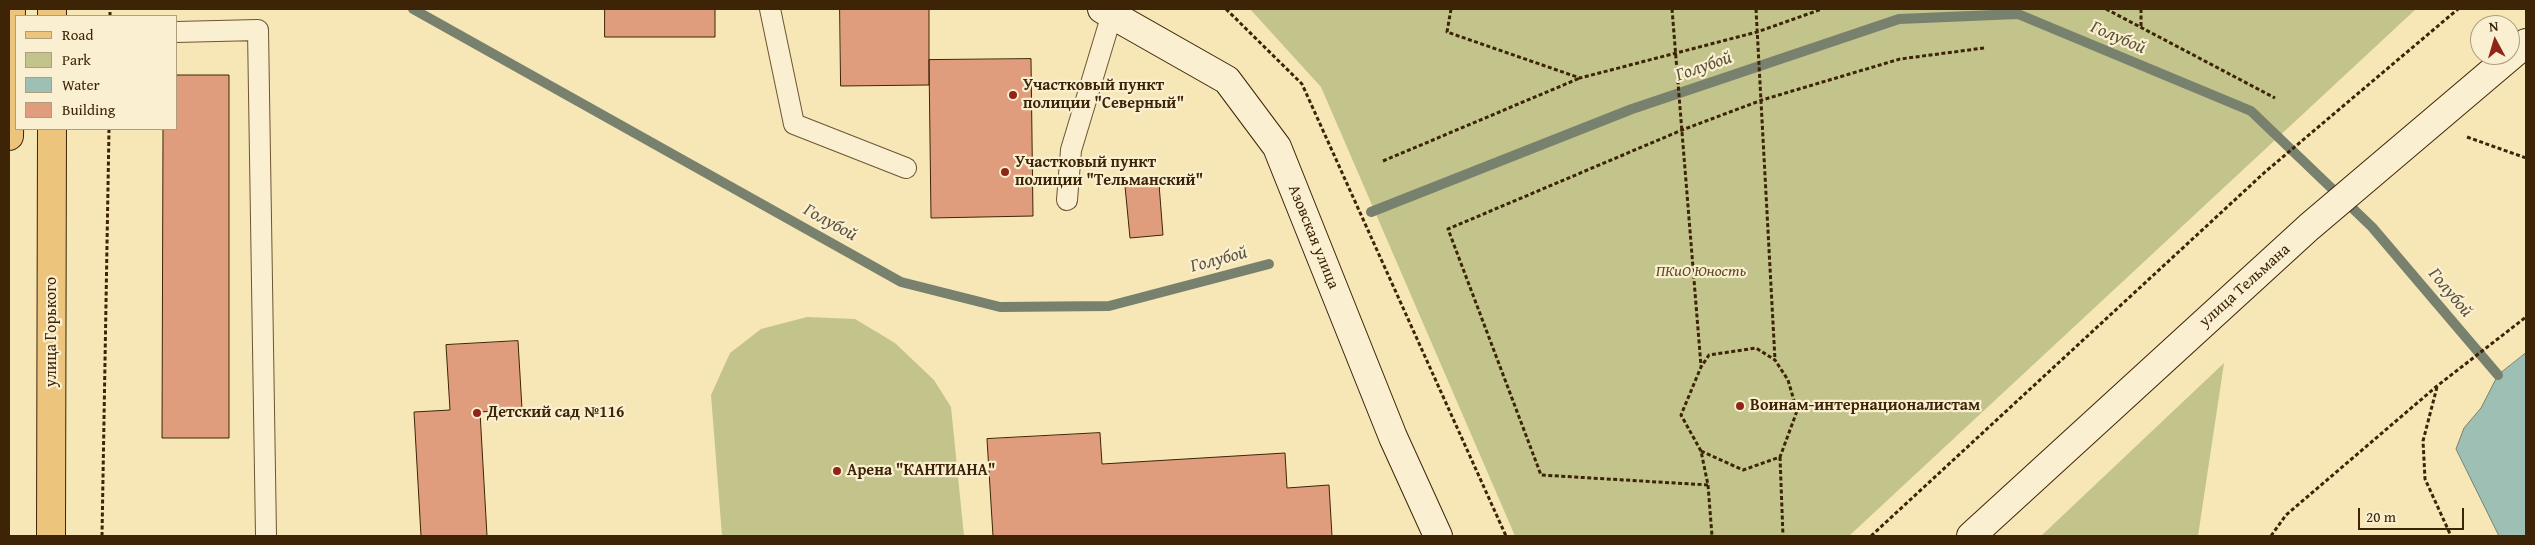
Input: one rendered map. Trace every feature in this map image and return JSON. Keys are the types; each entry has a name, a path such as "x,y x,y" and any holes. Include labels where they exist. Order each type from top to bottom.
{"main road":[{"path":"9,136 10,9"},
{"name":"Азовская улица","path":"1107,12 1227,80 1276,147 1393,437 1438,536"},
{"name":"улица Тельмана","path":"1971,536 2309,227 2375,169 2526,43"},
{"name":"улица Горького","path":"51,536 52,130"}],"lane":[{"path":"770,9 794,124 906,168"},
{"path":"1067,200 1070,150 1107,12"},
{"path":"178,32 258,30 266,536"}],"path":[{"path":"1226,9 1302,84 1506,536"},
{"path":"1452,9 1446,32 1580,78"},
{"path":"1672,9 1701,367"},
{"path":"1756,9 1775,360"},
{"path":"1383,161 1580,78 1757,32 1822,9"},
{"path":"2106,9 2275,98"},
{"path":"2141,9 2141,26"},
{"path":"1871,536 2265,172 2458,9"},
{"path":"1708,485 1541,475 1448,229 1682,130 1762,100 1900,59 1984,48"},
{"path":"102,536 108,130"},
{"path":"2467,137 2526,158"},
{"path":"2272,536 2286,515 2437,386 2512,330 2526,317"},
{"path":"1712,536 1708,485 1701,450 1682,415 1701,367 1709,355 1756,348 1775,360 1788,380 1797,412 1780,457 1783,536"},
{"path":"2437,386 2423,441 2425,479 2451,536"},
{"path":"1701,450 1743,470 1780,457"}],"green space":[{"name":"ПКиО Юность","path":"1250,9 2416,9 1849,536 1515,536 1321,87"},
{"name":"Арена \"КАНТИАНА\"","path":"807,317 855,319 895,343 934,380 951,407 964,536 722,536 711,395 730,353 761,329"},
{"path":"2224,363 2198,536 2041,536"}],"water":[{"path":"2526,353 2526,536 2499,536 2456,449 2464,428 2481,408 2498,375"}],"building":[{"path":"605,9 715,9 715,37 605,37"},
{"path":"840,9 929,9 929,85 841,86"},
{"path":"1031,59 1033,216 931,218 929,60"},
{"path":"178,75 229,75 229,438 162,438 163,130 178,130"},
{"path":"1159,184 1163,235 1130,238 1125,186"},
{"path":"518,341 522,409 480,412 487,536 421,536 414,412 450,410 446,345"},
{"path":"1100,433 1102,464 1285,453 1287,488 1329,485 1332,536 993,536 987,439"}],"waterway":[{"name":"Голубой","path":"413,9 901,282 1000,307 1109,306 1269,264"},
{"name":"Голубой","path":"1371,212 1632,109 1899,19 2018,14 2251,111 2372,227 2498,375"}],"place":[{"name":"Участковый пункт полиции \"Северный\"","path":"1013,95"},
{"name":"Участковый пункт полиции \"Тельманский\"","path":"1005,172"},
{"name":"Воинам-интернационалистам","path":"1740,406"},
{"name":"Детский сад №116","path":"477,413"},
{"name":"Арена \"КАНТИАНА\"","path":"837,471"}]}
